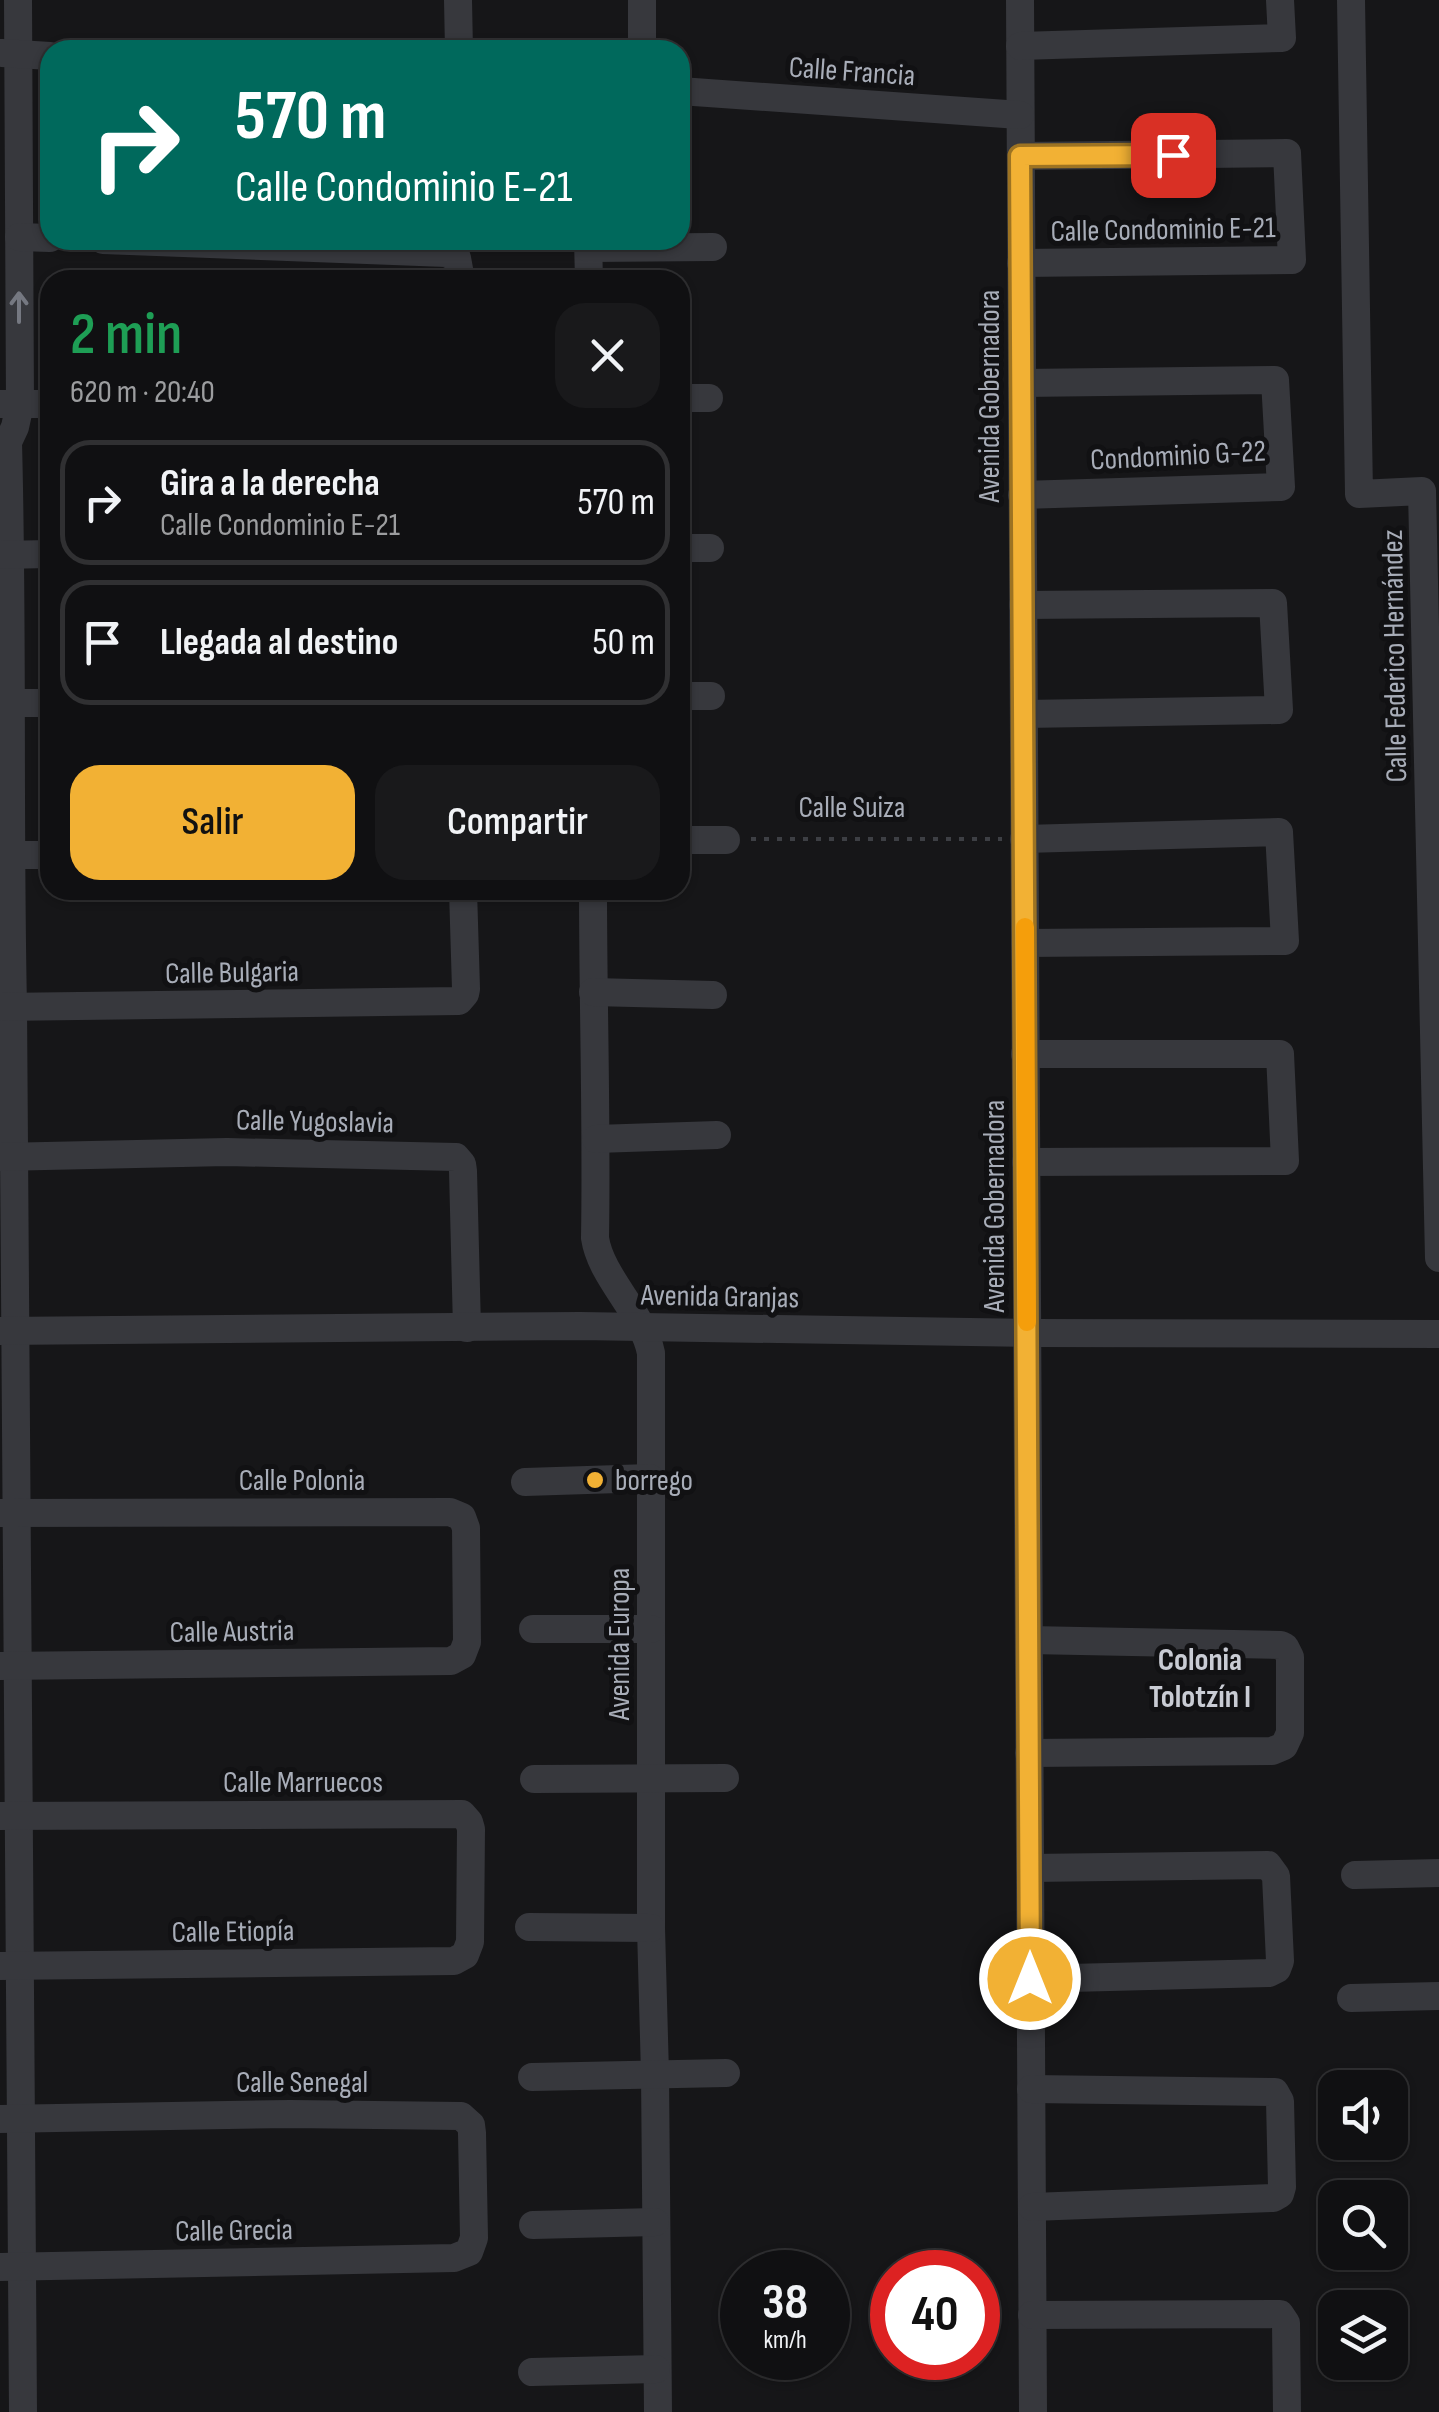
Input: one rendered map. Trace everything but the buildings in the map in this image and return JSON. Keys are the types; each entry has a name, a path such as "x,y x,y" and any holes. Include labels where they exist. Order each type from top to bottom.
{"street":[{"path":"18,0 9,54 19,237 10,404 15,427 4,437 11,2267 22,2412"},
{"path":"458,0 459,40"},
{"path":"642,0 642,40"},
{"name":"Avenida Gobernadora","path":"1020,0 1033,2412"},
{"path":"1020,46 1282,38 1280,0"},
{"name":"Calle Federico Hernández","path":"1351,0 1359,494 1422,491 1439,1258"},
{"path":"9,54 40,56"},
{"name":"Calle Francia","path":"690,92 1020,115"},
{"name":"Calle Condominio E-21","path":"1020,156 1287,153 1292,260 1021,263"},
{"path":"19,237 40,238"},
{"path":"690,246 713,247"},
{"path":"367,250 446,253 458,258 460,270"},
{"name":"Condominio G-22","path":"1022,383 1275,380 1281,487 1022,494"},
{"path":"690,398 709,398"},
{"path":"10,404 40,404"},
{"path":"690,548 710,548"},
{"path":"6,555 40,554"},
{"path":"1023,606 1274,603 1279,710 1024,714"},
{"path":"690,696 712,696"},
{"path":"6,703 40,702"},
{"path":"1024,839 1279,832 1285,941 1025,943"},
{"path":"690,840 726,840"},
{"path":"5,855 40,854"},
{"name":"Calle Bulgaria","path":"6,1006 453,1002 462,998 466,988 463,900"},
{"name":"Avenida Europa","path":"594,900 596,1247 642,1328 651,1353 651,1928 658,2412"},
{"path":"593,992 713,995"},
{"path":"1026,1054 1280,1054 1285,1161 1026,1162"},
{"path":"596,1139 717,1135"},
{"name":"Calle Yugoslavia","path":"7,1157 228,1152 456,1157 463,1171 467,1328"},
{"name":"Avenida Granjas","path":"7,1331 580,1326 1439,1334"},
{"path":"525,1482 650,1478"},
{"name":"Calle Polonia","path":"8,1513 457,1514 466,1528 467,1642 462,1655"},
{"path":"534,1629 651,1630"},
{"path":"1029,1640 1281,1644 1290,1657 1290,1733 1284,1746 1272,1752 1029,1753"},
{"name":"Calle Austria","path":"9,1666 451,1662 462,1655"},
{"path":"534,1779 725,1778"},
{"name":"Calle Marruecos","path":"9,1816 462,1814 471,1830 470,1942 465,1955"},
{"path":"1030,1868 1268,1865 1276,1876 1280,1961 1277,1970 1269,1973 1030,1979"},
{"path":"1354,1876 1439,1873"},
{"path":"529,1927 651,1928"},
{"name":"Calle Etiopía","path":"10,1966 454,1961 465,1955"},
{"path":"1351,1998 1439,1996"},
{"path":"532,2077 726,2073"},
{"path":"1031,2089 1275,2092 1280,2101 1282,2187 1273,2198 1032,2206"},
{"name":"Calle Senegal","path":"10,2119 290,2114 462,2116 471,2124 472,2133 474,2238 469,2252"},
{"path":"533,2225 656,2222"},
{"name":"Calle Grecia","path":"11,2267 454,2258 469,2252"},
{"path":"1032,2315 1280,2314 1286,2323 1287,2412"},
{"path":"532,2372 656,2369"}],"path":[{"name":"Calle Suiza","path":"726,840 1024,839"}],"slow traffic":[{"path":"1025,927 1027,1322"}],"place":[{"name":"borrego","path":"595,1480"}],"district":[{"name":"Colonia Tolotzín I","path":"1200,1678"}],"route":[{"path":"1030,1979 1020,156 1173,155"}]}
